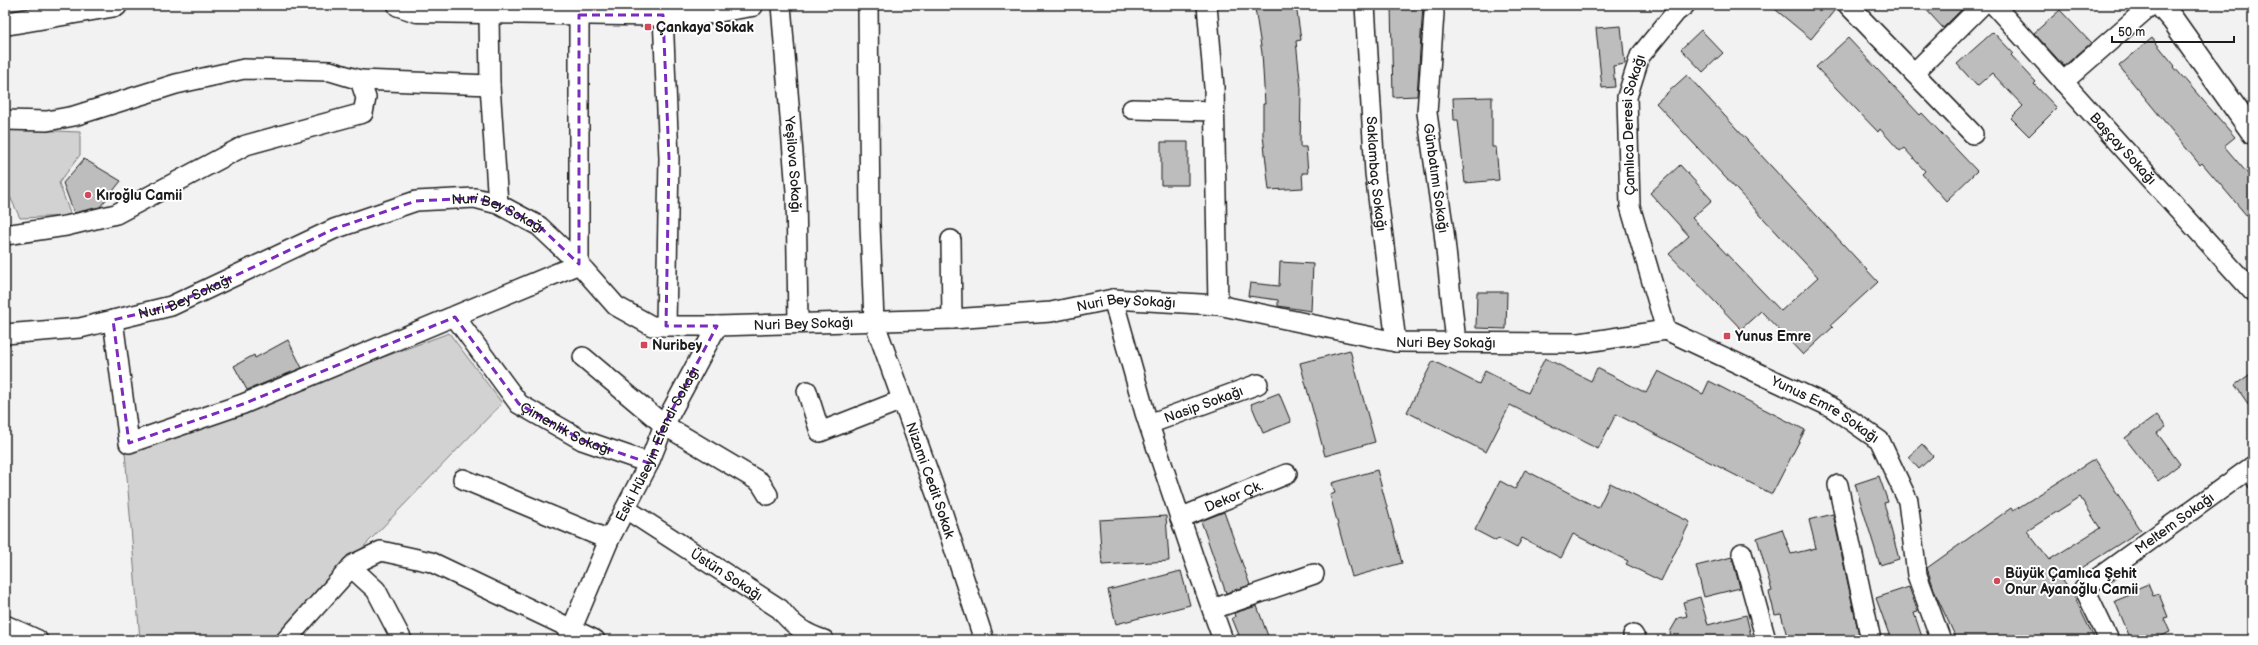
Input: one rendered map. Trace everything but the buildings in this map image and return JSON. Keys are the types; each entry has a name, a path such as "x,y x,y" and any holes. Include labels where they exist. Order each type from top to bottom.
{"street":[{"path":"5,24 92,7 116,5"},
{"path":"398,5 417,11 434,8 489,13 579,15 677,12 751,5"},
{"name":"Yeşilova Sokağı","path":"781,5 796,191 798,323"},
{"name":"Nizami Cedit Sokak","path":"868,5 870,224 874,321 939,502 984,640"},
{"path":"1207,5 1214,111 1218,305"},
{"name":"Saklambaç Sokağı","path":"1366,5 1375,173 1396,342"},
{"path":"1848,5 1973,134"},
{"path":"1914,74 1982,5"},
{"name":"Başçay Sokağı","path":"1994,5 2253,292"},
{"path":"2063,82 2151,5"},
{"name":"Çamlıca Deresi Sokağı","path":"1666,330 1630,206 1627,97 1640,56 1678,8"},
{"path":"2168,10 2253,133"},
{"path":"666,326 669,158 677,12"},
{"path":"489,13 490,85 498,204"},
{"name":"Günbatımı Sokağı","path":"1434,13 1427,113 1444,232 1456,342"},
{"path":"113,320 129,442 243,404 455,317 579,264 579,15"},
{"path":"5,120 47,121 74,116 176,84 244,69 330,71 360,80 490,85"},
{"path":"5,235 66,226 116,214 246,145 363,113 366,98 360,80"},
{"path":"1132,109 1214,111"},
{"name":"Nuri Bey Sokağı","path":"5,334 80,328 171,306 334,229 416,201 475,198 498,204 539,226 579,264 616,306 652,326 717,326 952,319 1051,312 1112,299 1218,305 1396,342 1580,343 1666,330"},
{"path":"951,240 952,319"},
{"path":"1112,299 1149,424 1223,640"},
{"name":"Çimenlik Sokağı","path":"455,317 519,404 582,440 649,462"},
{"name":"Eski Hüseyin Efendi Sokağı","path":"569,635 610,540 649,462 664,425 717,326"},
{"name":"Yunus Emre Sokağı","path":"1666,330 1833,408 1880,441 1908,501 1917,575 1942,640"},
{"path":"583,357 664,425 760,482 768,495"},
{"name":"Nasip Sokağı","path":"1149,424 1258,384"},
{"path":"807,391 820,432 902,400"},
{"name":"Dekor Çk.","path":"1180,518 1287,474"},
{"name":"Meltem Sokağı","path":"2109,640 2084,588 2251,474"},
{"path":"463,479 610,540"},
{"path":"1838,485 1871,640"},
{"name":"Üstün Sokağı","path":"626,509 780,609 789,621 807,635 824,640"},
{"path":"286,640 351,567 381,551 431,562 569,635 595,640"},
{"path":"1742,553 1766,640"},
{"path":"351,567 376,590 402,640"},
{"path":"1213,609 1314,574"},
{"path":"5,625 38,640"}],"highlighted area":[{"path":"579,15 663,15 669,158 666,326 717,326 664,425 649,463 582,440 519,404 455,317 243,404 129,443 113,320 171,306 334,229 416,201 475,198 498,204 539,226 579,264"}],"shaded area":[{"path":"5,129 80,132 80,155 59,183 71,216 20,218 5,186"},
{"path":"449,333 502,403 274,640 140,640 125,452"}],"place":[{"name":"Çankaya Sokak","path":"648,27"},
{"name":"Kıroğlu Camii","path":"88,195"},
{"name":"Yunus Emre","path":"1727,336"},
{"name":"Nuribey","path":"644,345"},
{"name":"Büyük Çamlıca Şehit Onur Ayanoğlu Camii","path":"1997,581"}]}
